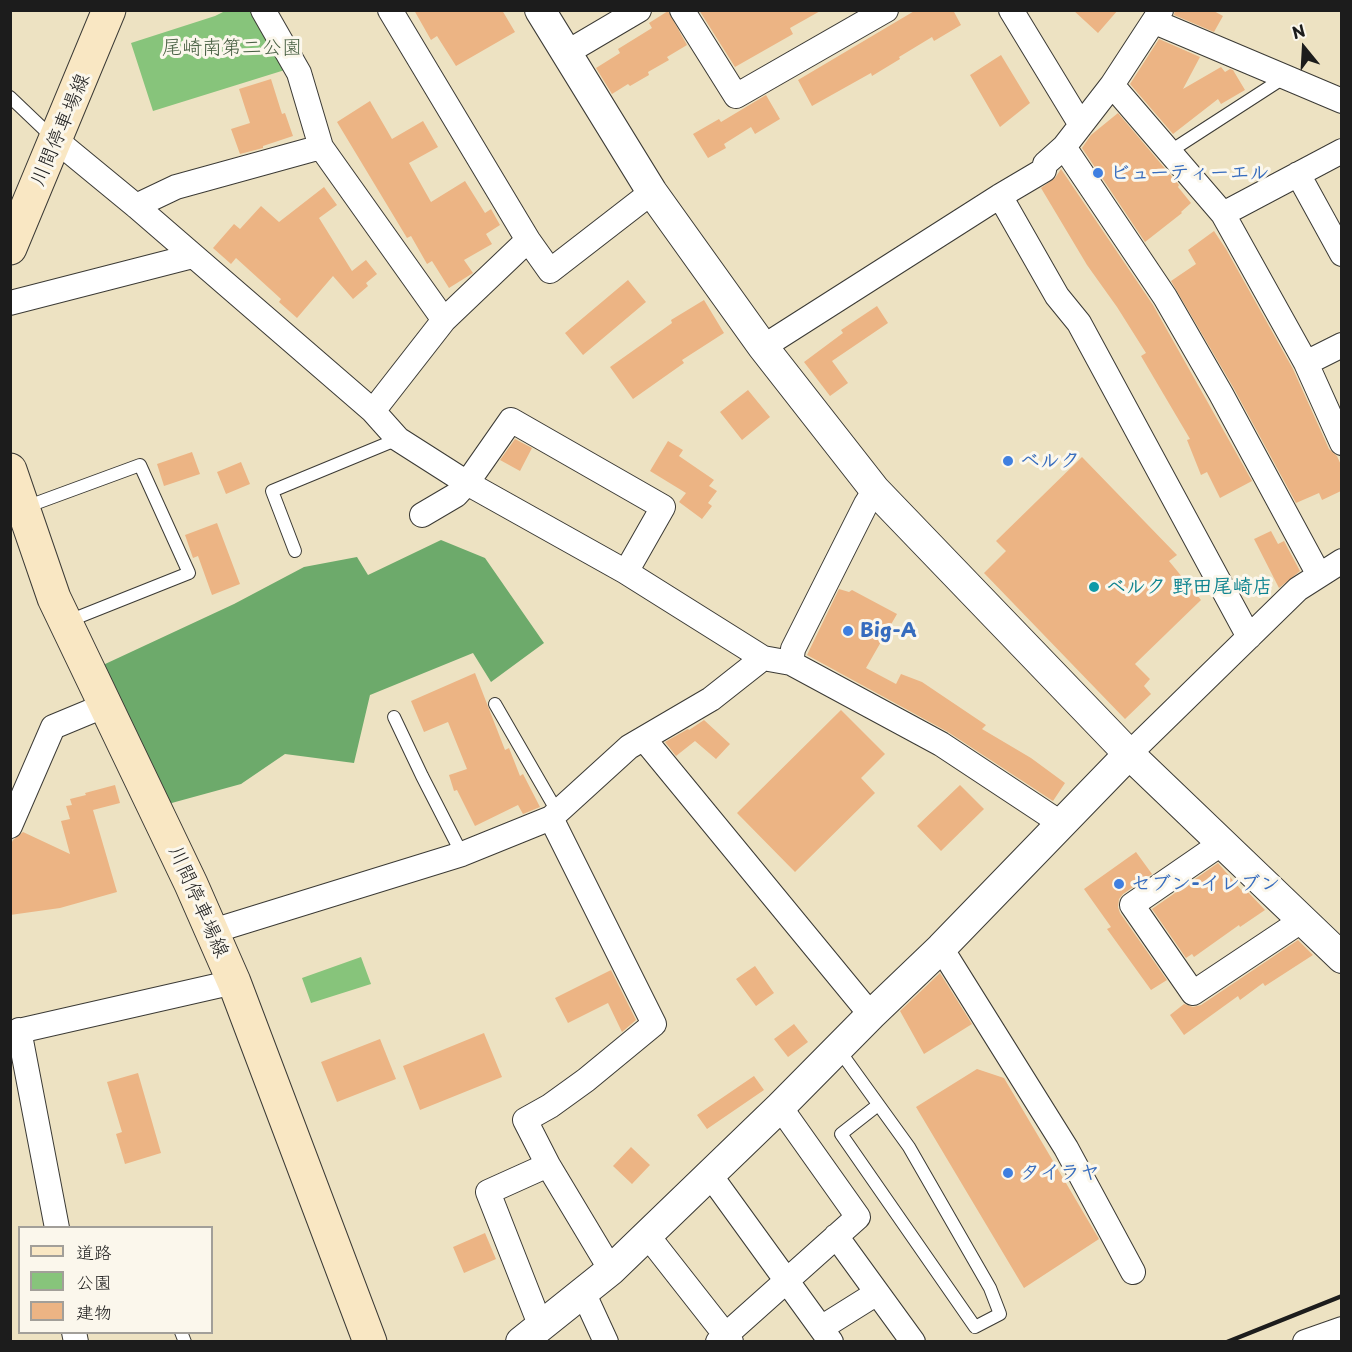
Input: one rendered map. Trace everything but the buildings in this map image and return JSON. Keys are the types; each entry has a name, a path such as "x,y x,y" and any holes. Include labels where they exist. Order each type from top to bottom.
{"main road":[{"name":"川間停車場線","path":"10,248 57,141 110,10"},
{"name":"川間停車場線","path":"10,470 16,509 54,598 213,931 370,1341"}],"street":[{"path":"263,10 299,73 321,147 444,320"},
{"path":"390,10 528,240 550,271 652,192"},
{"path":"540,10 652,192 763,347 875,490 1129,754 1341,958"},
{"path":"566,53 639,10"},
{"path":"682,10 736,96 886,10"},
{"path":"1011,10 1081,125"},
{"path":"763,347 1000,196 1044,171 1045,164 1064,147 1112,85 1158,16 1285,77 1341,100"},
{"path":"1112,85 1223,214 1306,363 1341,443"},
{"path":"57,141 136,206 373,411 398,439 467,483 626,572 763,658 791,663 941,744 1062,824"},
{"path":"136,206 176,187 321,147"},
{"path":"1064,147 1165,297 1221,394 1319,575"},
{"path":"1223,214 1341,151"},
{"path":"1298,174 1341,254"},
{"path":"1000,196 1057,296 1079,323 1249,637"},
{"path":"373,411 444,320 528,240"},
{"path":"10,303 193,256"},
{"path":"1306,363 1341,345"},
{"path":"422,515 456,495 511,420 663,507 626,572"},
{"path":"791,663 793,649 875,490"},
{"path":"548,1165 488,1192 531,1334 611,1270 710,1175 940,948 1129,754 1298,589 1341,561"},
{"path":"213,931 462,854 554,816 629,747 711,699 763,658"},
{"path":"10,826 53,727 106,705"},
{"path":"644,739 871,1015"},
{"path":"554,816 654,1024 585,1080 550,1106 525,1120 548,1165 611,1270"},
{"path":"1222,843 1132,905 1193,993 1301,921"},
{"path":"940,948 1065,1148 1133,1272"},
{"path":"57,1226 13,1032 234,982"},
{"path":"647,1235 725,1339 858,1217 780,1107"},
{"path":"710,1175 826,1334 877,1293"},
{"path":"836,1236 913,1341"},
{"path":"583,1293 606,1341"},
{"path":"1305,1341 1341,1329"}],"lane":[{"path":"1169,152 1285,77"},
{"path":"10,97 57,141"},
{"path":"295,551 272,491 398,439"},
{"path":"16,509 140,465 189,573 66,622"},
{"path":"495,704 554,816"},
{"path":"394,717 462,854"},
{"path":"838,1048 909,1147 990,1288 1000,1314 975,1327 841,1134 878,1105"}],"green space":[{"name":"尾崎南第二公園","path":"225,11 254,11 288,69 153,111 131,43"},
{"path":"441,540 485,558 544,643 491,682 473,653 370,695 354,763 285,754 241,784 168,804 103,665 234,604 304,567 357,557 368,575"},
{"path":"361,957 371,984 311,1003 302,978"}],"railway":[{"path":"1227,1342 1342,1296"}],"place":[{"name":"ビューティーエル","path":"1098,173"},
{"name":"ベルク","path":"1008,461"},
{"name":"ベルク 野田尾崎店","path":"1094,587"},
{"name":"Big-A","path":"848,631"},
{"name":"セブン-イレブン","path":"1119,884"},
{"name":"タイラヤ","path":"1008,1173"}]}
